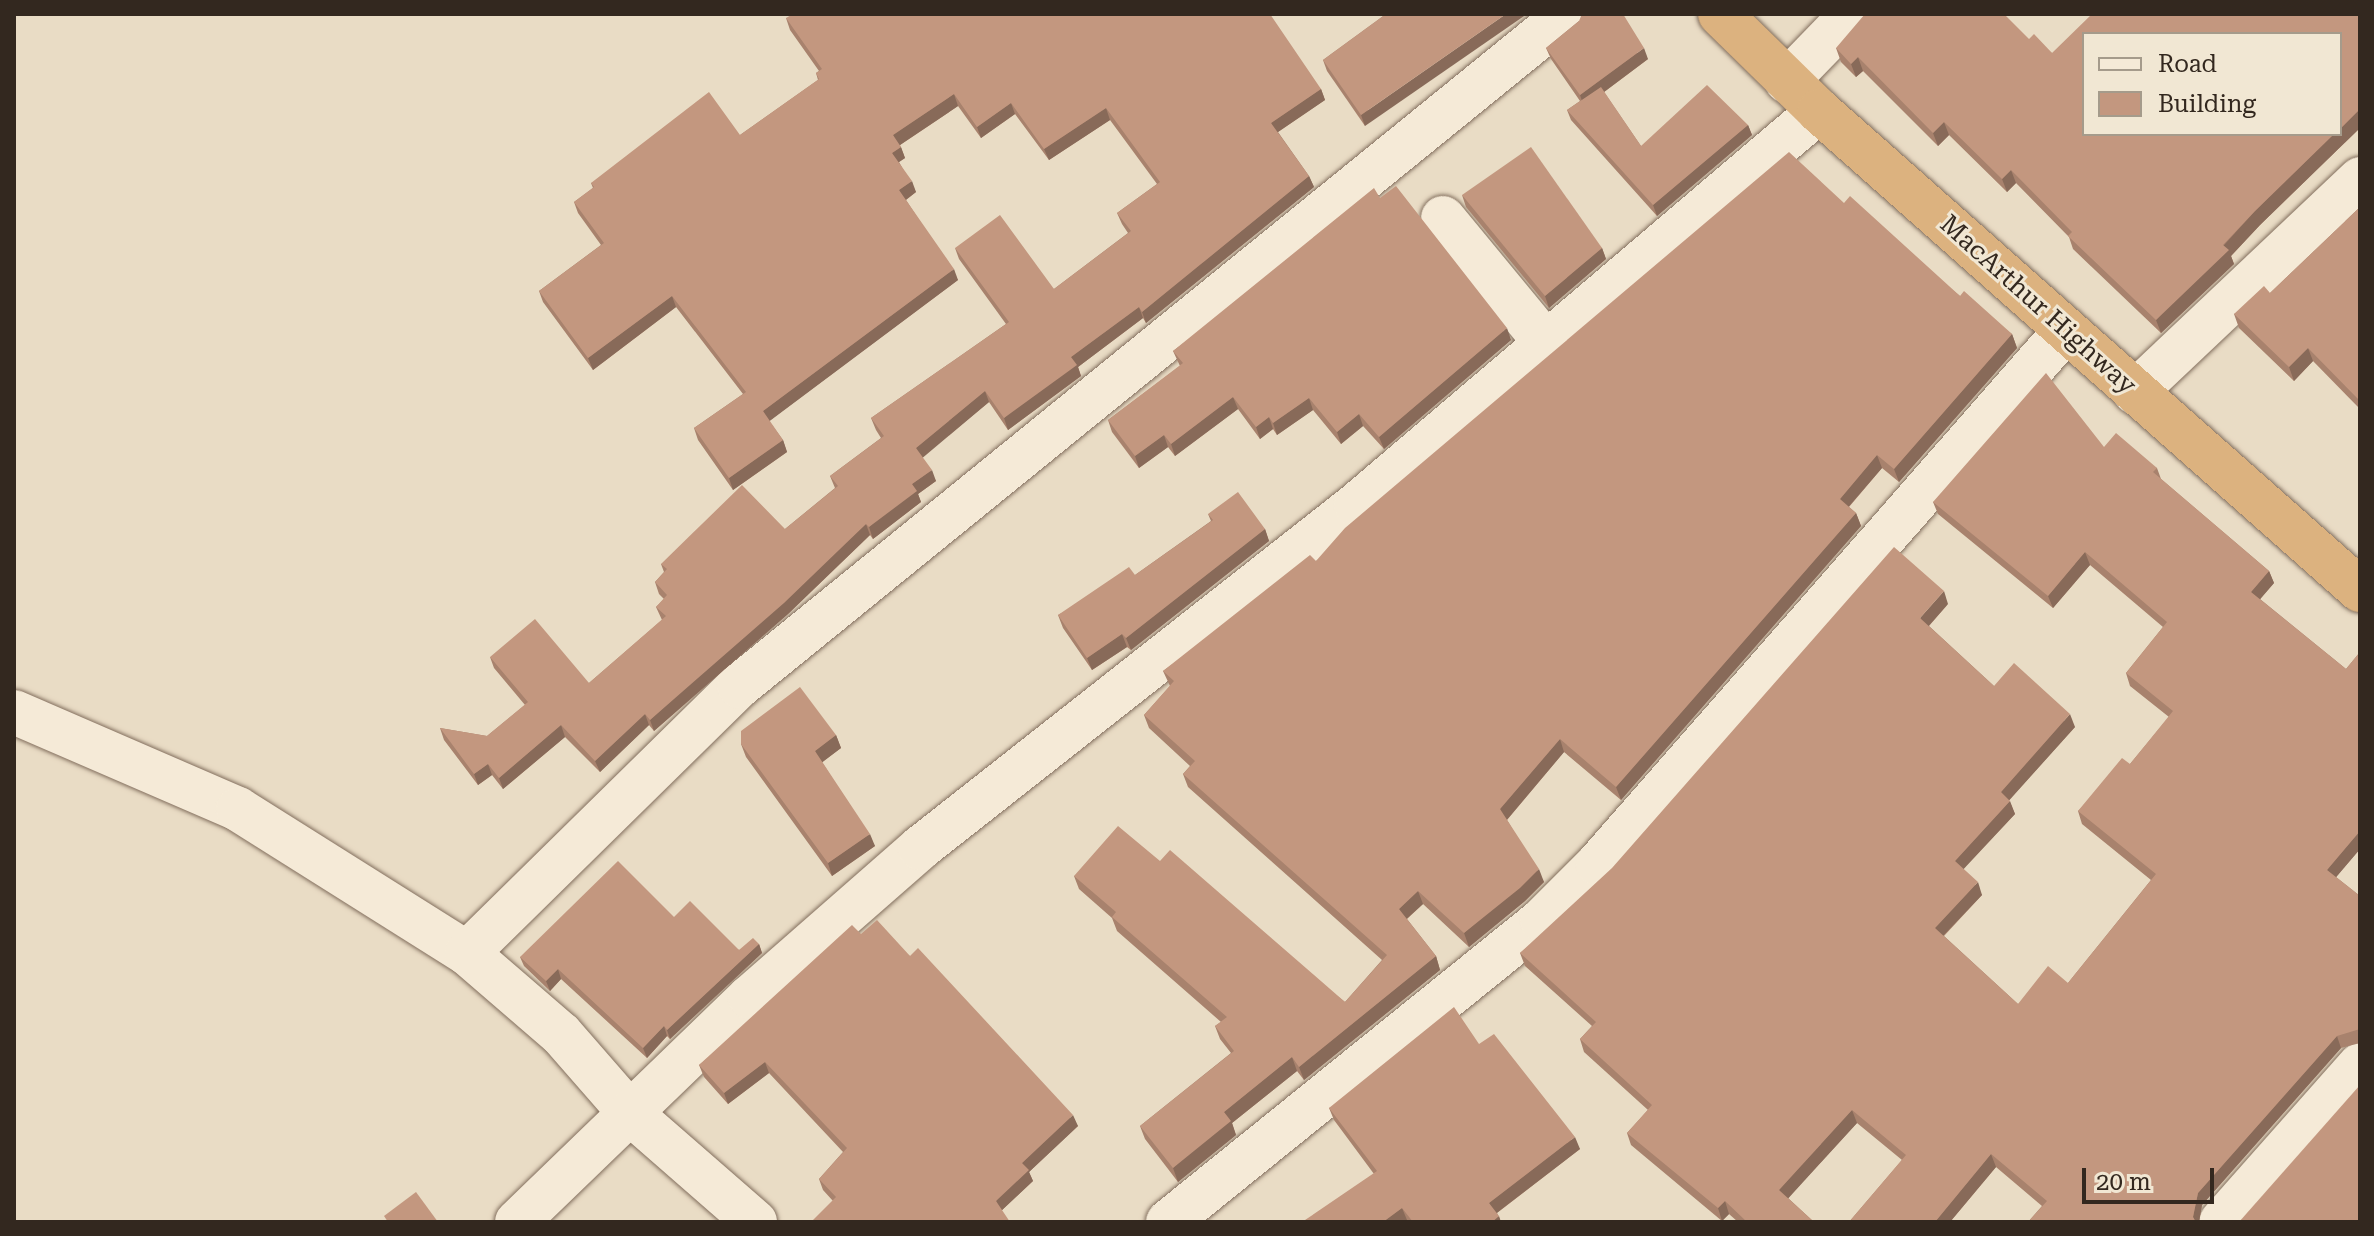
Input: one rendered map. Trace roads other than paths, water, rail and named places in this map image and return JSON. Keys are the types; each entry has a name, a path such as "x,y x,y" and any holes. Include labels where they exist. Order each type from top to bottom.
{"highway":[{"name":"MacArthur Highway","path":"1720,14 1819,111 2360,590"}],"street":[{"path":"467,953 739,686 1567,14"},
{"path":"1787,81 1852,14"},
{"path":"517,1222 750,997 920,848 1331,525 1819,111"},
{"path":"2135,392 2360,179"},
{"path":"1443,218 1546,343"},
{"path":"1168,1222 1488,967 1564,898 2066,330"},
{"path":"14,712 238,809 467,953 561,1034 630,1113 755,1222"},
{"path":"2221,1222 2360,1065"}]}
